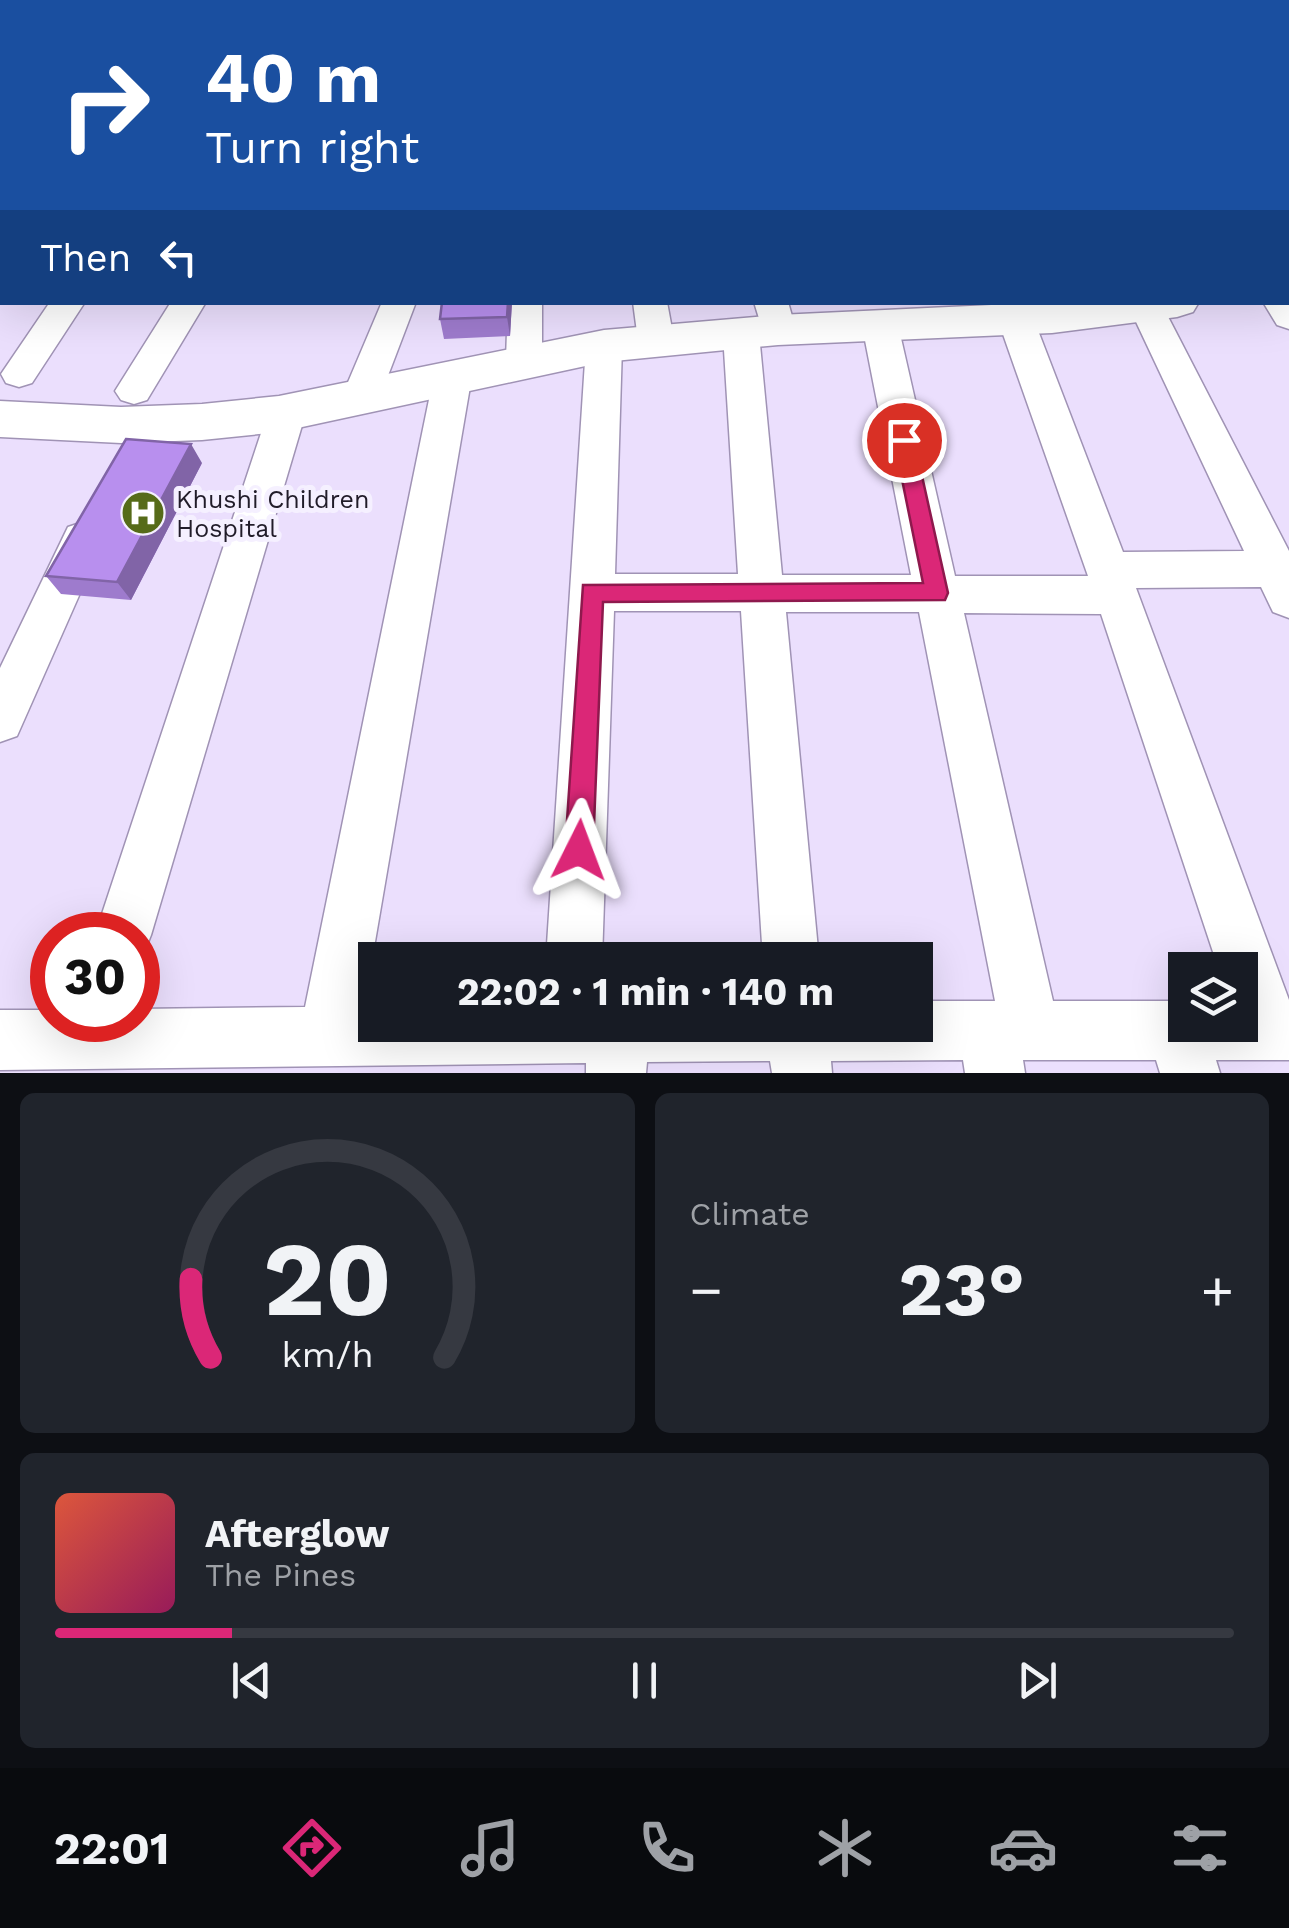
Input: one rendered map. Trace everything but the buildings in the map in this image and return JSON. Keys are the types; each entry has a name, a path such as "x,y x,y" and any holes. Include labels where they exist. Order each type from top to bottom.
{"street":[{"path":"19,374 66,305"},
{"path":"0,720 188,305"},
{"path":"362,394 398,305"},
{"path":"524,305 524,360"},
{"path":"0,419 123,442 604,346 652,321 763,322 1162,305 1284,579 936,593 592,592"},
{"path":"696,1042 1004,1044 1182,1051 1279,1030 1112,583 1037,313"},
{"path":"900,317 936,593 1004,1044"},
{"path":"763,322 762,594 790,942"},
{"path":"575,942 604,346"},
{"path":"329,1036 452,375"},
{"path":"130,912 287,412"},
{"path":"58,1042 234,1055 329,1036 423,1054 581,1042"}],"place":[{"name":"Khushi Children Hospital","path":"143,513"}],"route":[{"path":"579,850 592,592 936,593 904,440"}]}
